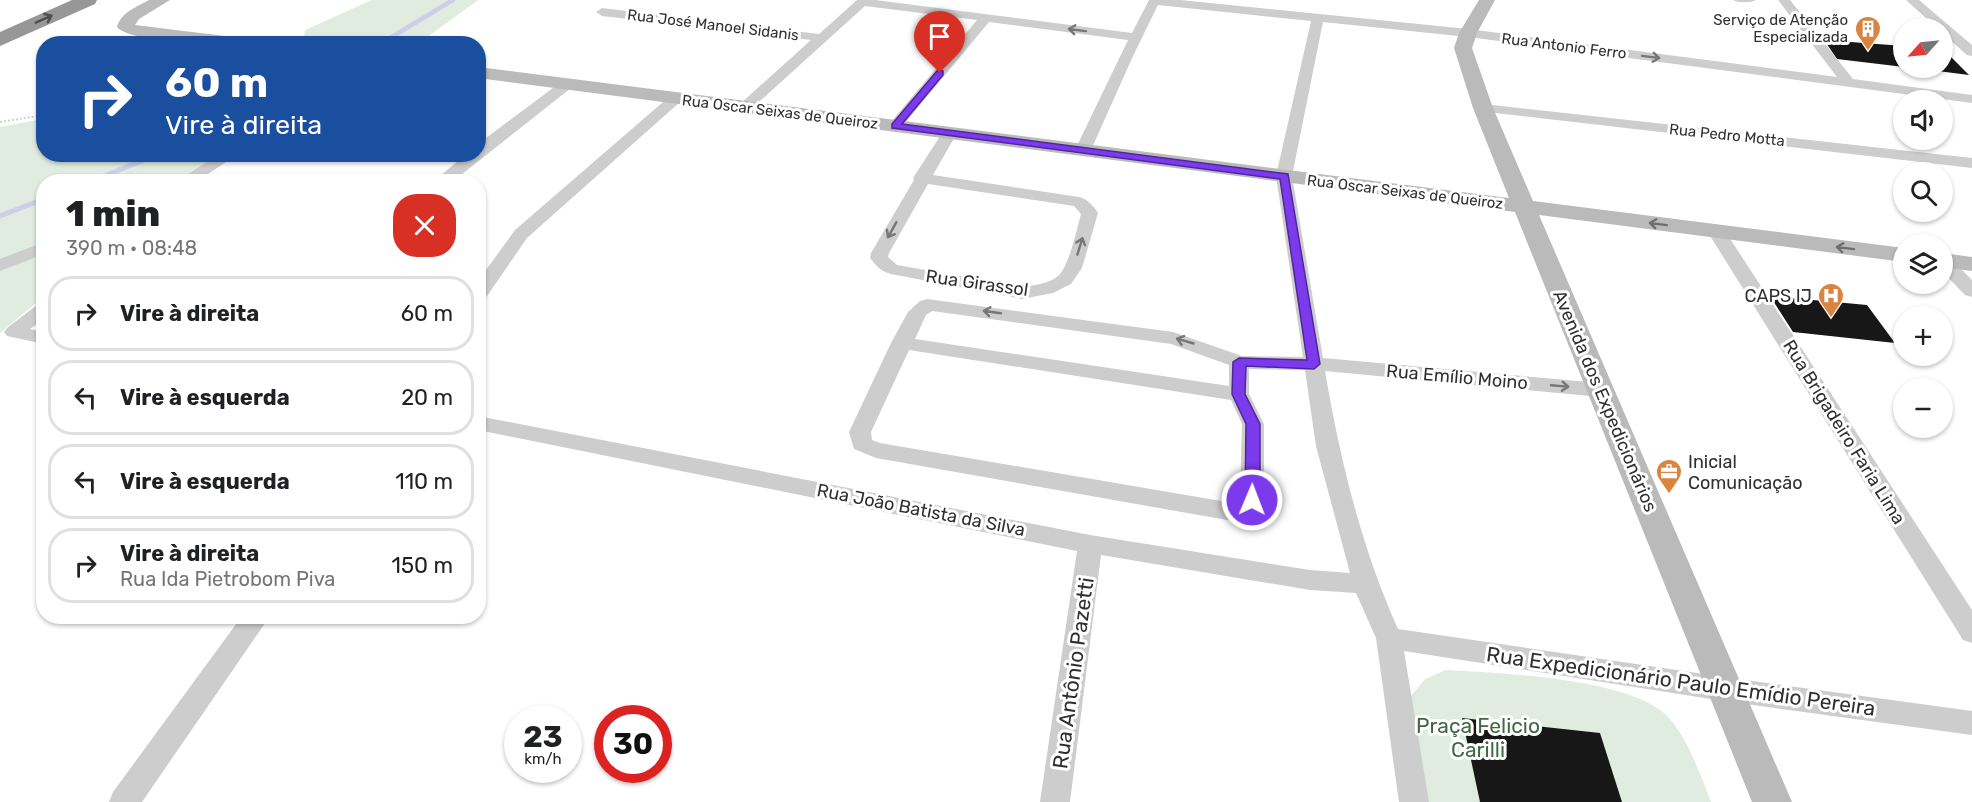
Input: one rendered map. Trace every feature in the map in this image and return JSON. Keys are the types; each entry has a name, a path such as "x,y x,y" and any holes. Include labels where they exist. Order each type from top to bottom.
{"highway":[{"path":"0,22 51,0"},
{"path":"0,40 88,0"}],"street":[{"path":"162,0 133,15 126,27 132,30 182,36"},
{"path":"1083,150 1155,0"},
{"name":"Rua Antonio Ferro","path":"1155,0 1468,33 1972,99"},
{"name":"Avenida dos Expedicionários","path":"1487,0 1468,33 1463,48 1483,108 1772,802"},
{"path":"1784,0 1849,83"},
{"path":"1912,0 1933,18"},
{"path":"745,107 863,1 985,19 1136,37"},
{"name":"Rua José Manoel Sidanis","path":"602,12 823,38"},
{"path":"1318,18 1284,176 1327,446 1365,584 1389,638 1414,802"},
{"path":"895,126 985,19"},
{"path":"1953,28 1963,29"},
{"path":"1953,35 1972,52"},
{"name":"Rua Oscar Seixas de Queiroz","path":"486,73 1893,254"},
{"path":"486,147 566,85"},
{"path":"486,284 521,234 675,99"},
{"name":"Rua Pedro Motta","path":"1483,108 1972,163"},
{"name":"Rua Girassol","path":"921,178 1079,202 1090,213 1073,268 1065,280 1057,285 1022,293 891,269 879,258 921,178 949,133"},
{"path":"197,174 218,162"},
{"path":"451,174 467,162"},
{"name":"Rua Brigadeiro Faria Lima","path":"1716,231 1972,632"},
{"path":"0,266 36,250"},
{"path":"1953,261 1972,264"},
{"path":"1953,271 1972,291"},
{"name":"Rua Emílio Moino","path":"1239,394 1253,424 1252,500 1243,509 1227,511 876,450 862,444 860,432 901,343 918,312 927,305 939,304 1173,338 1239,362 1314,364 1600,390"},
{"path":"36,315 14,332 36,336"},
{"path":"901,343 1239,394 1239,362"},
{"name":"Rua João Batista da Silva","path":"486,425 1090,544 1310,580 1365,584"},
{"name":"Rua Antônio Pazetti","path":"1055,802 1090,544"},
{"path":"124,802 251,624"},
{"name":"Rua Expedicionário Paulo Emídio Pereira","path":"1389,638 1725,689 1972,723"}],"lane":[{"path":"1736,0 1753,0"}],"path":[{"path":"0,122 36,116"}],"green space":[{"path":"372,0 478,0 429,36 304,36 305,30"},
{"path":"36,120 36,162 214,162 197,174 36,174 36,303 0,333 0,127"},
{"name":"Praça Felicio Carilli","path":"1446,670 1560,680 1620,692 1645,701 1664,713 1679,731 1692,754 1711,802 1421,802 1410,697 1425,679"}],"building":[{"name":"Serviço de Atenção Especializada","path":"1824,40 1893,45 1893,66 1837,59"},
{"path":"1953,59 1969,75 1953,73"},
{"name":"CAPS IJ","path":"1770,296 1867,305 1893,343 1793,332"},
{"path":"1462,718 1600,733 1622,802 1480,802"}],"waterway":[{"path":"393,36 453,0"},
{"path":"109,174 139,162"},
{"path":"0,216 36,202"}],"place":[{"name":"Serviço de Atenção Especializada","path":"1868,52"},
{"name":"CAPS IJ","path":"1831,319"},
{"name":"Inicial Comunicação","path":"1669,495"}],"route":[{"path":"940,73 895,126 1284,176 1314,364 1239,362 1239,394 1253,424 1252,500"}]}
